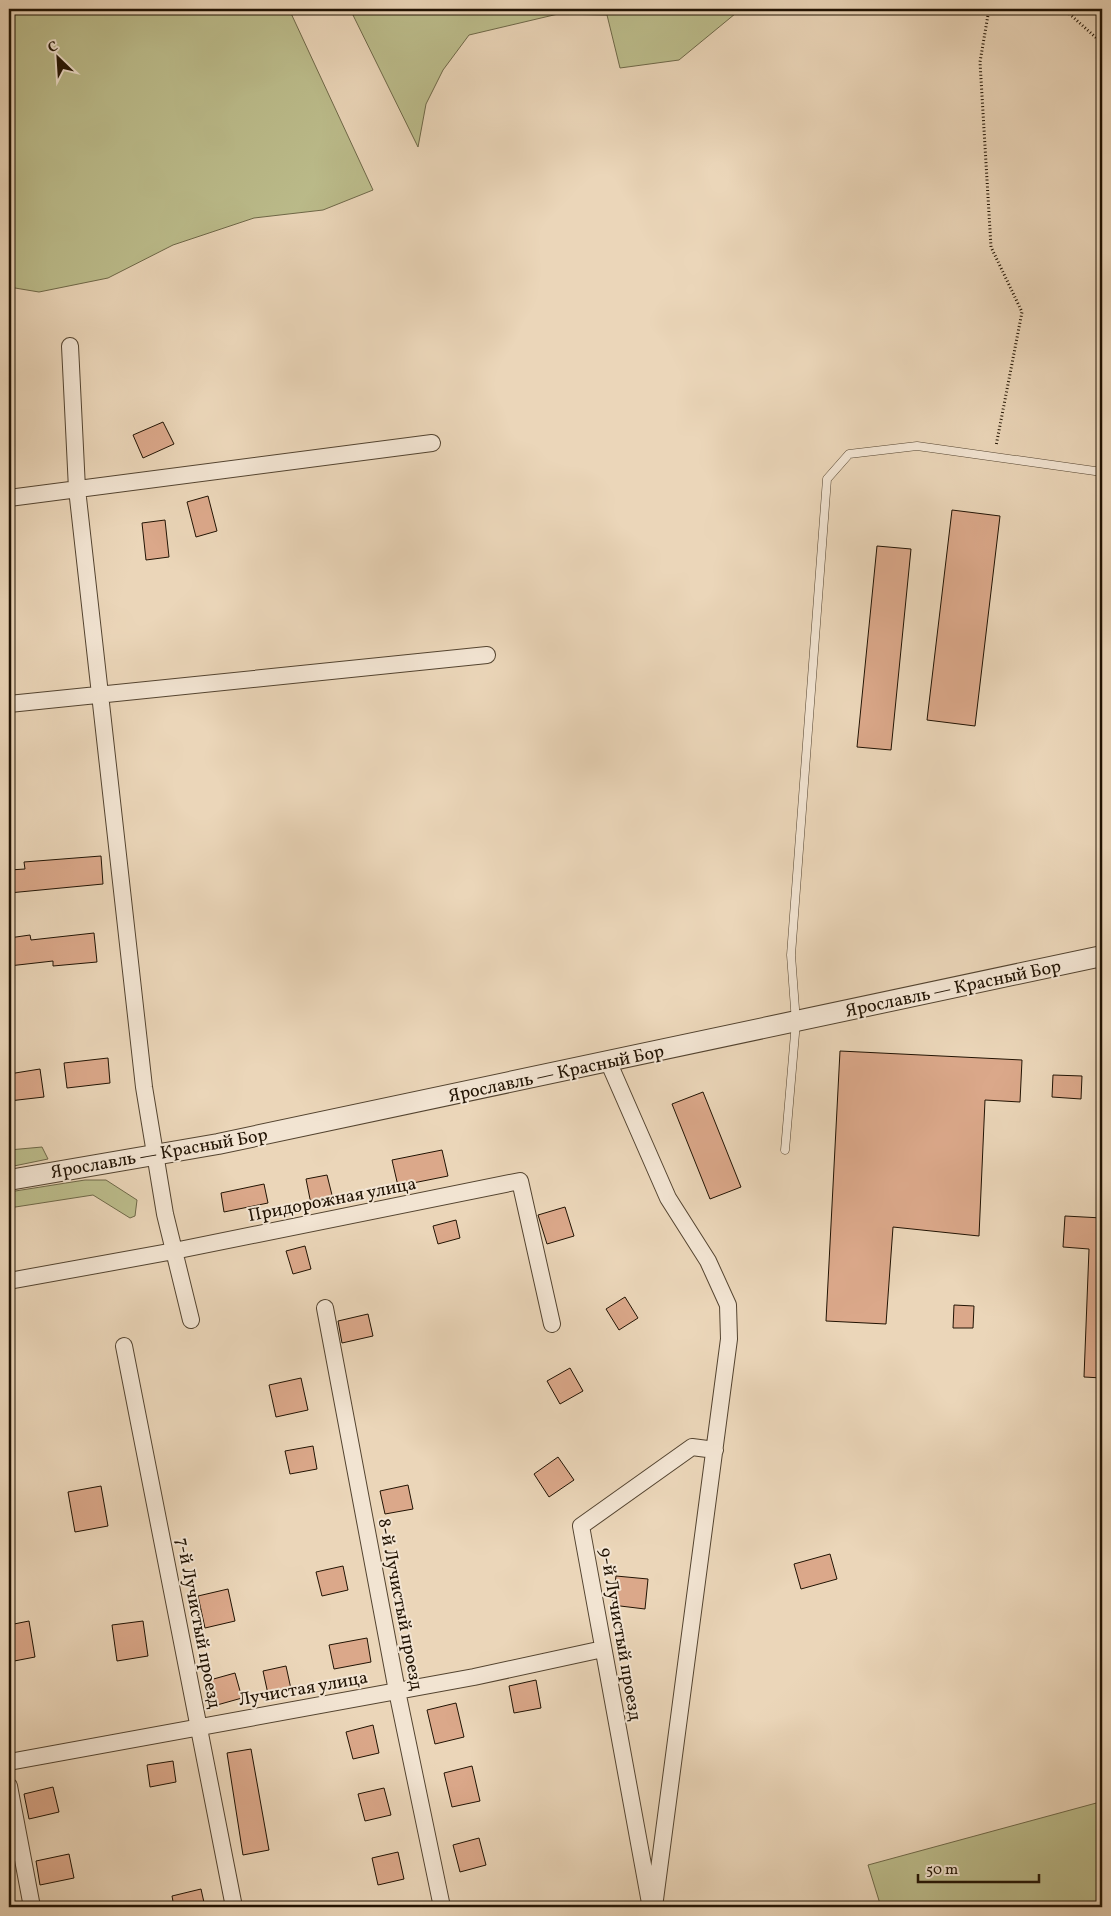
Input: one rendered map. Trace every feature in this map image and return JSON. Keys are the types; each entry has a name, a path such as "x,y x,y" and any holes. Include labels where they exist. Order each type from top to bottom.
{"street":[{"path":"70,346 77,488 144,1088 174,1251 191,1320"},
{"path":"9,498 432,443"},
{"path":"9,704 487,655"},
{"name":"Ярославль — Красный Бор","path":"9,1180 238,1140 1102,956"},
{"path":"608,1062 668,1198 708,1261 728,1305 729,1339 715,1450 652,1907"},
{"name":"Придорожная улица","path":"9,1280 174,1251 520,1181 552,1324"},
{"name":"8-й Лучистый проезд","path":"324,1308 397,1691 442,1907"},
{"name":"7-й Лучистый проезд","path":"124,1346 234,1907"},
{"name":"9-й Лучистый проезд","path":"652,1907 581,1526 692,1447 715,1450"},
{"name":"Лучистая улица","path":"9,1762 397,1691 603,1650"},
{"path":"9,1786 32,1907"}],"lane":[{"path":"786,1150 796,1022 791,955 827,479 849,454 917,446 1102,472"}],"path":[{"path":"989,9 980,62 991,248 1022,312 994,457"},
{"path":"1064,9 1102,43"}],"green space":[{"path":"9,9 289,9 373,190 323,210 254,218 173,245 108,278 39,292 9,287"},
{"path":"350,9 741,9 679,60 620,68 607,15 558,14 469,35 443,70 426,104 418,147"},
{"path":"42,1147 48,1159 9,1167 9,1150"},
{"path":"85,1180 106,1180 137,1200 135,1216 130,1218 93,1195 9,1208 9,1192"},
{"path":"1100,1802 1102,1804 1102,1907 881,1907 868,1865"}],"building":[{"path":"163,422 174,444 143,458 133,435"},
{"path":"208,496 217,531 196,537 187,502"},
{"path":"952,510 1000,516 975,726 927,720"},
{"path":"165,520 169,557 146,560 142,523"},
{"path":"877,546 911,549 891,750 857,747"},
{"path":"101,856 103,884 9,893 9,870 25,869 24,862"},
{"path":"94,933 97,962 53,966 53,961 9,966 9,938 30,935 31,940"},
{"path":"840,1051 1022,1060 1020,1102 985,1100 979,1236 893,1227 886,1324 826,1321"},
{"path":"108,1058 110,1083 67,1088 64,1063"},
{"path":"40,1069 44,1097 9,1101 9,1074"},
{"path":"1053,1075 1082,1076 1081,1099 1052,1097"},
{"path":"703,1092 741,1187 710,1199 672,1104"},
{"path":"442,1150 448,1176 398,1186 392,1160"},
{"path":"327,1175 333,1199 311,1204 306,1179"},
{"path":"264,1184 268,1203 224,1212 221,1193"},
{"path":"565,1207 574,1236 547,1244 538,1215"},
{"path":"1065,1216 1102,1218 1102,1378 1084,1377 1089,1249 1063,1247"},
{"path":"456,1220 460,1238 438,1244 433,1226"},
{"path":"305,1246 311,1269 293,1274 286,1251"},
{"path":"625,1297 638,1318 619,1330 606,1309"},
{"path":"954,1305 974,1306 973,1328 953,1328"},
{"path":"368,1314 373,1336 342,1343 338,1321"},
{"path":"570,1368 583,1391 560,1404 547,1381"},
{"path":"301,1378 308,1410 276,1417 269,1385"},
{"path":"313,1446 317,1469 290,1474 285,1451"},
{"path":"558,1457 574,1480 549,1497 534,1474"},
{"path":"408,1485 413,1509 385,1514 380,1491"},
{"path":"101,1486 108,1526 75,1532 68,1492"},
{"path":"830,1554 837,1579 801,1589 794,1564"},
{"path":"343,1566 348,1590 322,1596 316,1572"},
{"path":"616,1576 648,1579 645,1609 612,1605"},
{"path":"228,1589 235,1621 205,1628 198,1596"},
{"path":"29,1621 35,1657 9,1662 9,1625"},
{"path":"143,1621 148,1656 117,1661 112,1625"},
{"path":"367,1638 371,1662 334,1669 329,1645"},
{"path":"286,1666 291,1689 268,1694 263,1671"},
{"path":"235,1673 242,1698 217,1705 210,1680"},
{"path":"536,1680 541,1708 514,1713 509,1686"},
{"path":"456,1703 464,1737 435,1744 427,1710"},
{"path":"373,1725 379,1753 353,1759 346,1732"},
{"path":"251,1749 269,1850 243,1855 227,1753"},
{"path":"173,1761 176,1782 150,1787 147,1765"},
{"path":"472,1766 480,1801 452,1807 444,1773"},
{"path":"53,1787 59,1812 29,1819 24,1794"},
{"path":"384,1788 391,1815 365,1821 358,1794"},
{"path":"479,1838 486,1865 460,1872 453,1845"},
{"path":"398,1852 404,1879 378,1885 372,1858"},
{"path":"69,1854 74,1878 40,1885 36,1861"},
{"path":"201,1889 205,1907 174,1907 172,1896"}]}
